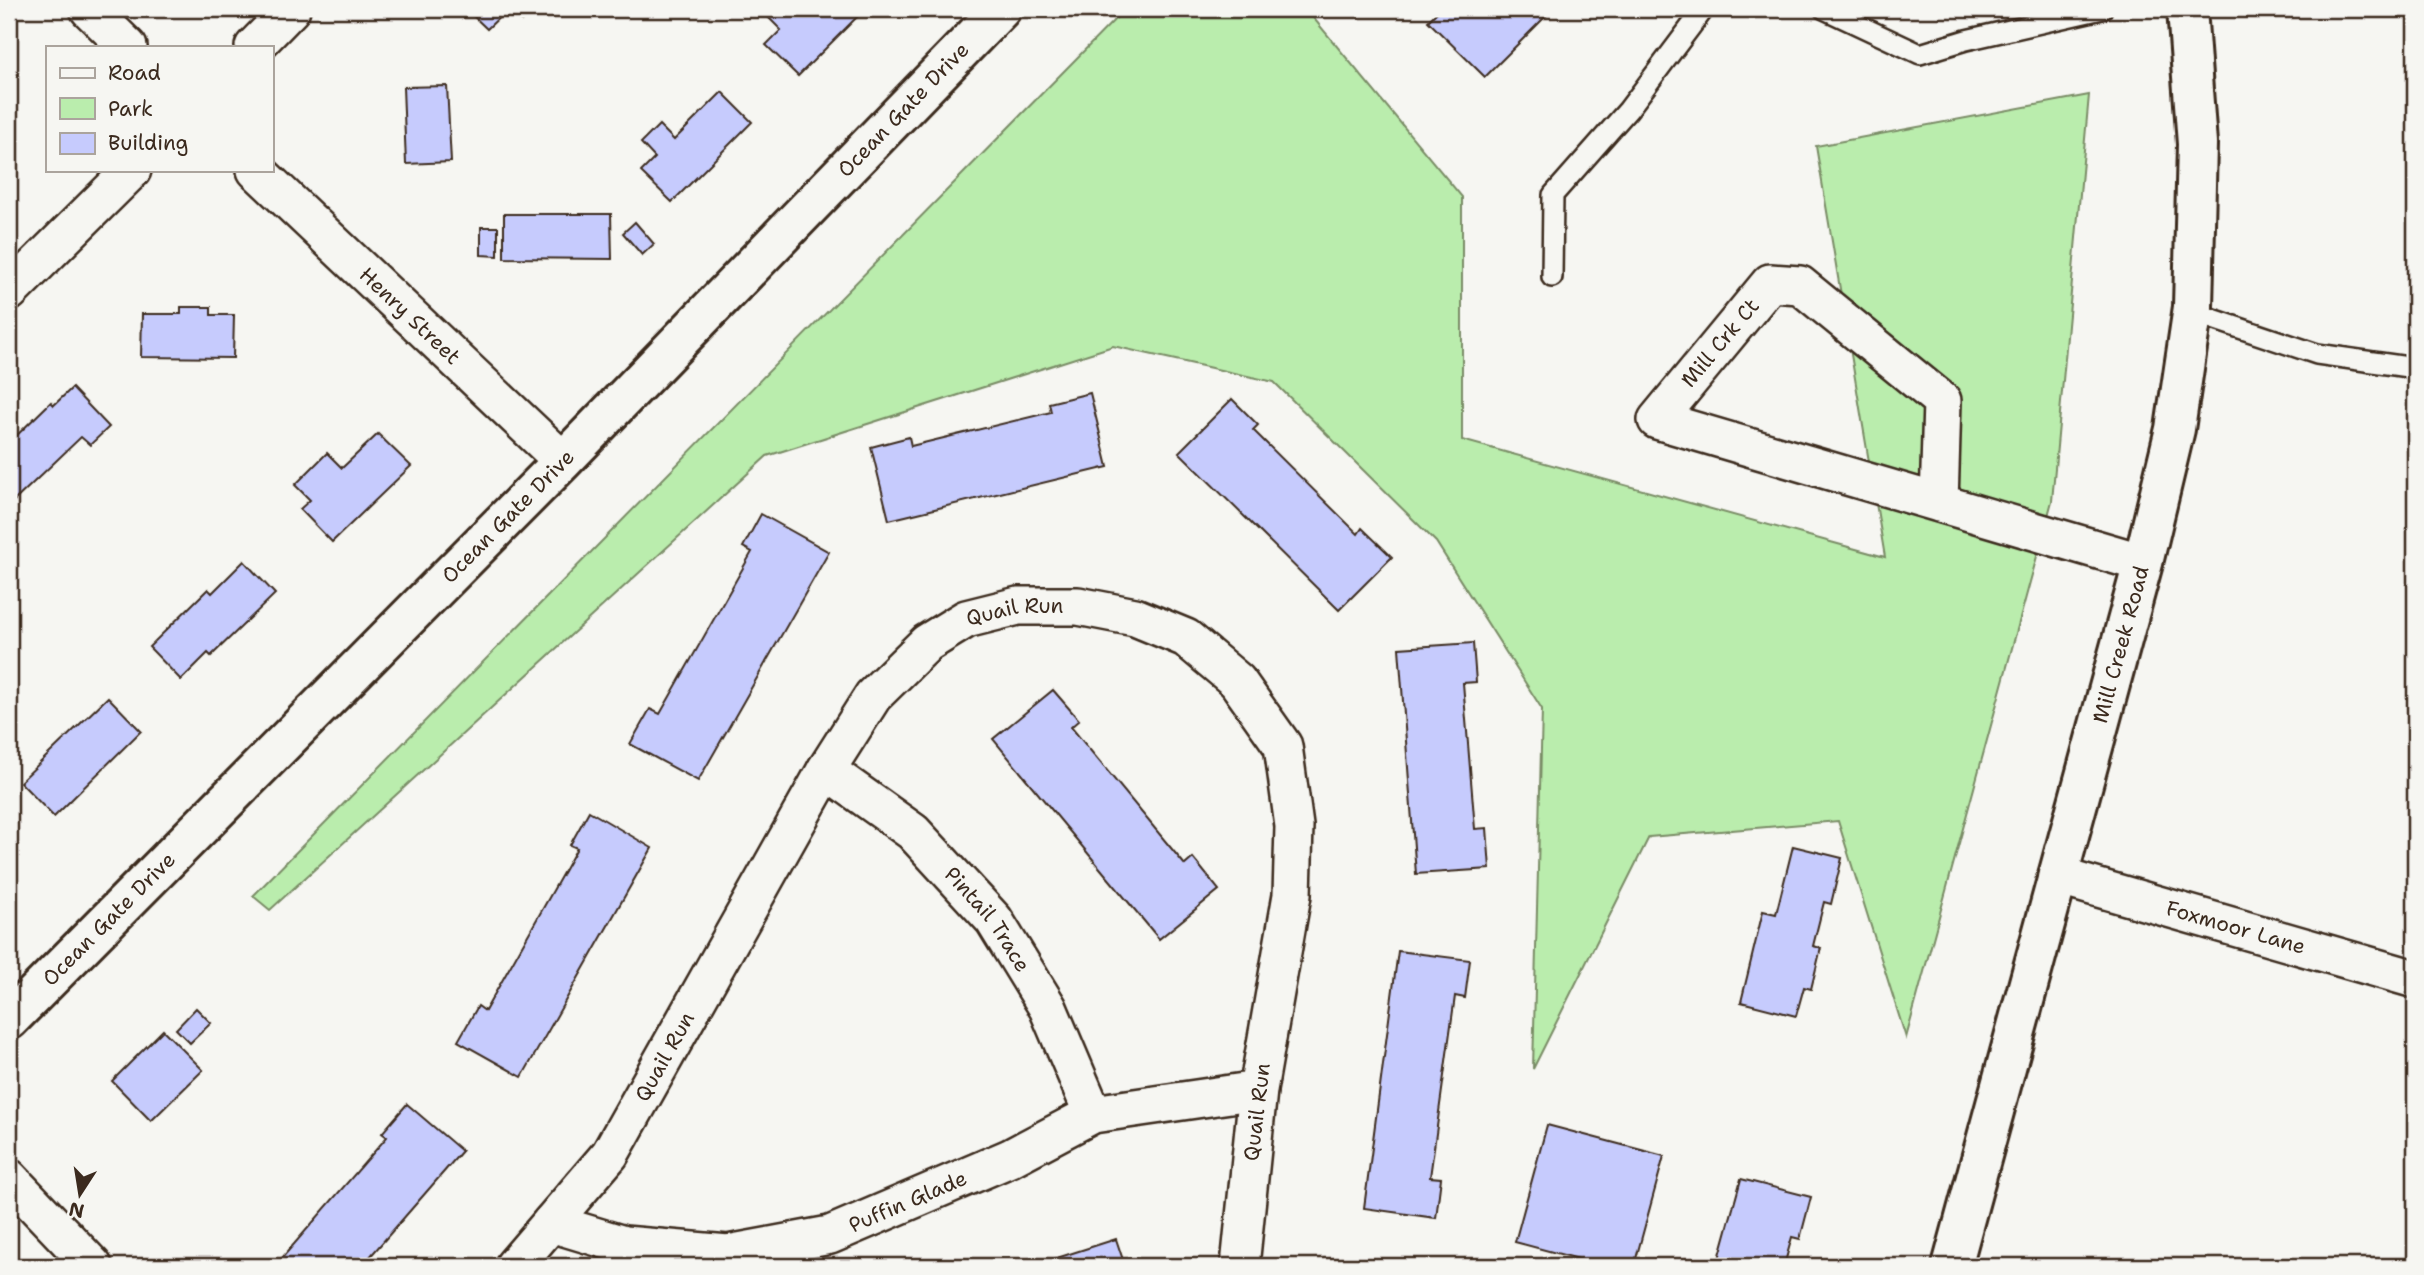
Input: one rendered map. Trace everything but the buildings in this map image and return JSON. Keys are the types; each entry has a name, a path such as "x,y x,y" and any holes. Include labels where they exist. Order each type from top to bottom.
{"main road":[{"name":"Ocean Gate Drive","path":"9,1020 563,461 1001,9"},
{"name":"Mill Creek Road","path":"1952,1266 2143,563 2175,429 2192,312 2197,144 2187,9"}],"street":[{"path":"89,9 127,46"},
{"path":"255,46 291,9"},
{"path":"9,292 130,172"},
{"name":"Henry Street","path":"258,172 563,461"},
{"name":"Mill Crk Ct","path":"1939,503 1942,401 1800,285 1770,283 1657,420 1670,424 2143,563"},
{"name":"Quail Run","path":"514,1266 610,1154 826,770 873,696 926,643 966,619 1018,606 1078,606 1135,617 1186,638 1237,681 1283,746 1294,826 1292,895 1258,1090 1240,1266"},
{"name":"Pintail Trace","path":"826,770 914,832 994,919 1048,1008 1093,1114"},
{"name":"Foxmoor Lane","path":"2057,876 2415,979"},
{"name":"Puffin Glade","path":"551,1223 624,1245 728,1254 831,1235 1010,1158 1093,1114 1258,1090"},
{"path":"9,1178 93,1266"}],"lane":[{"path":"1552,277 1553,195 1628,110 1704,9"},
{"path":"1824,9 1920,54 1966,40 2102,9"},
{"path":"2192,312 2317,354 2415,368"}],"green space":[{"path":"1125,9 1306,9 1462,197 1462,440 1885,557 1816,146 2089,95 2052,501 1906,1038 1838,821 1649,837 1533,1069 1542,709 1436,542 1274,382 1113,346 767,456 270,910 253,896"}]}
